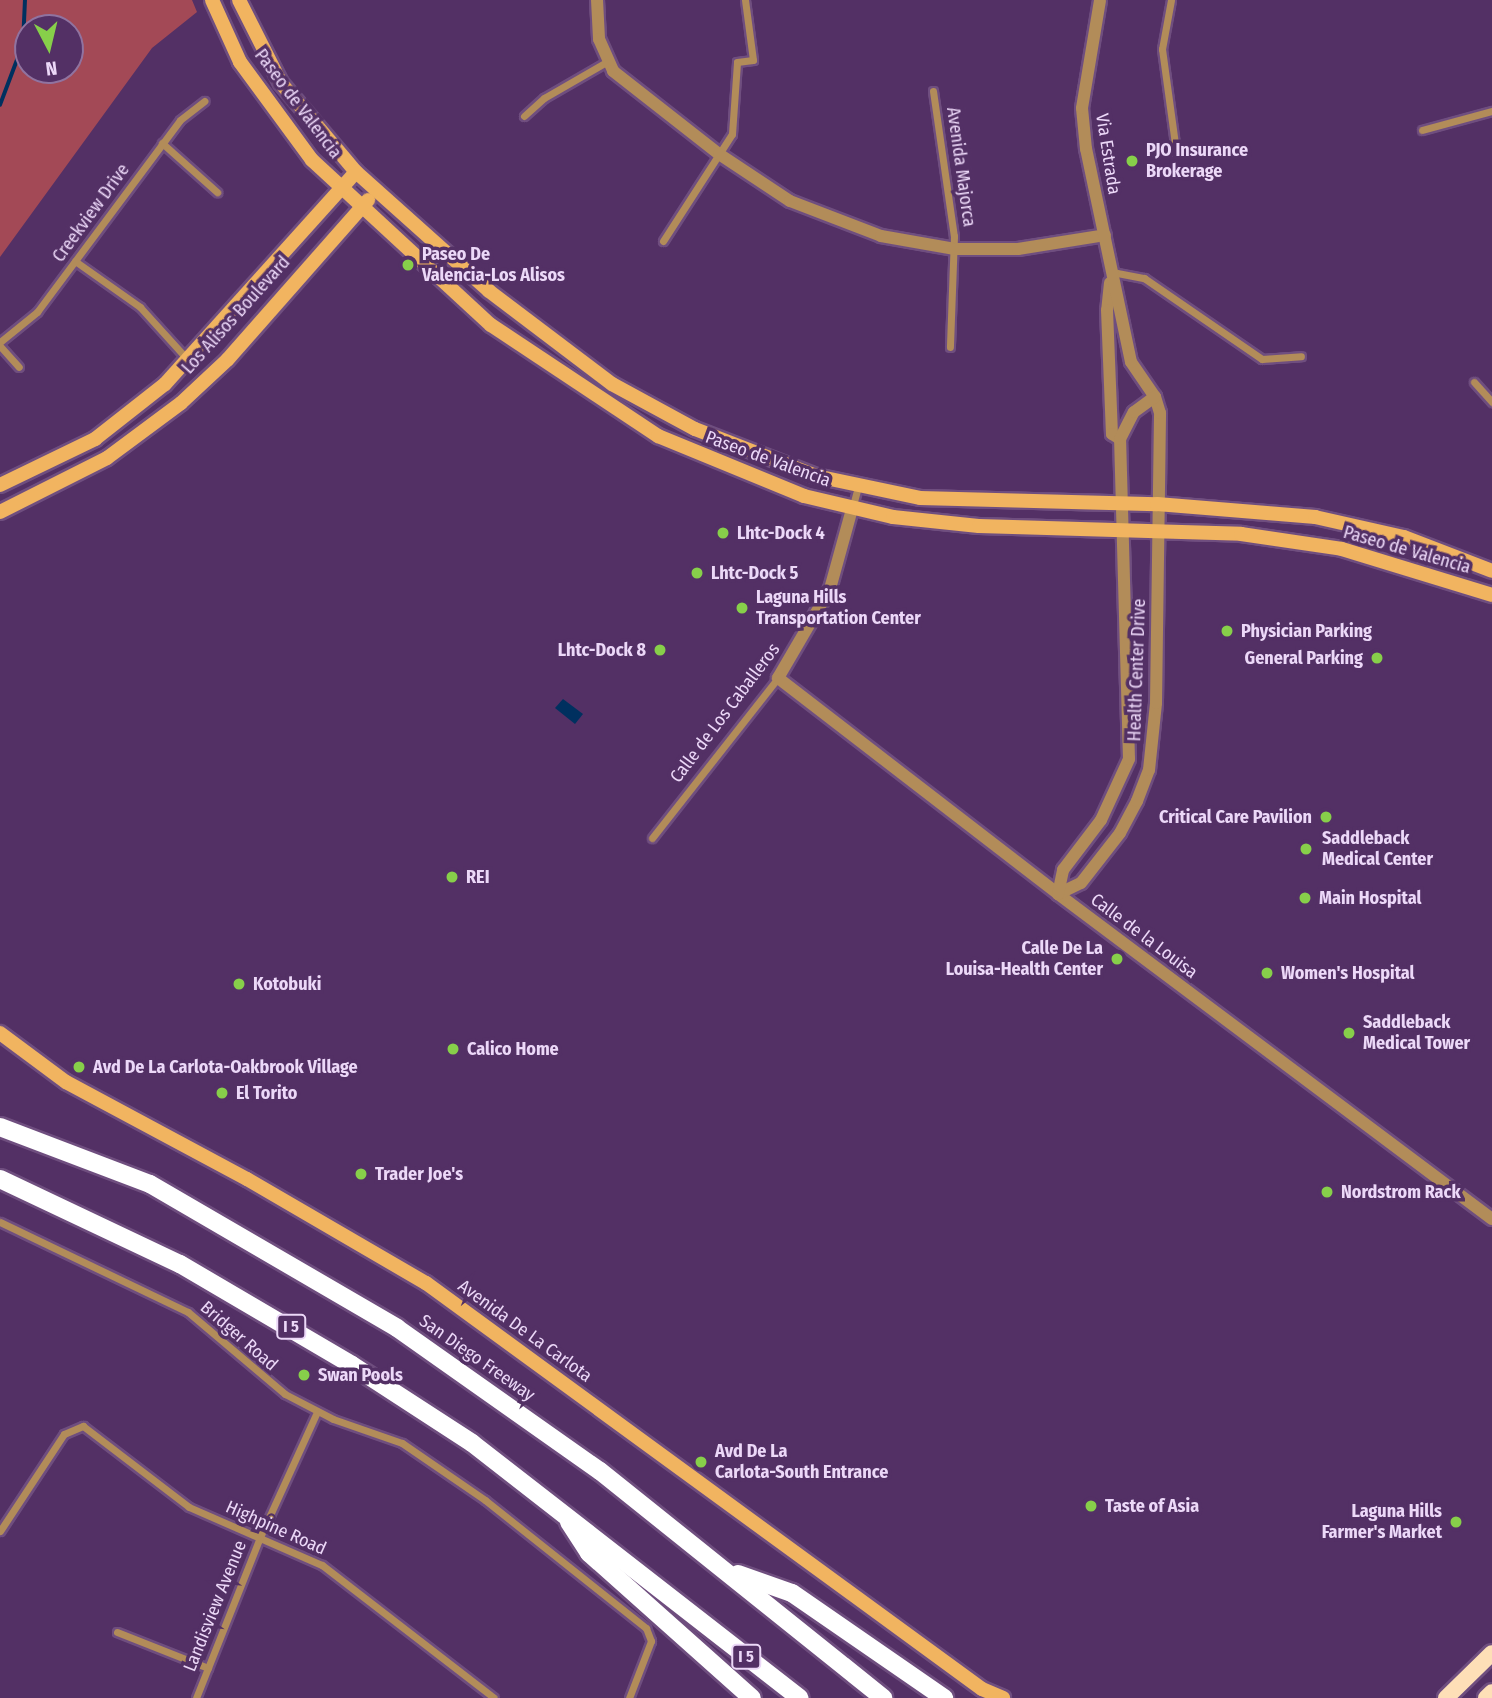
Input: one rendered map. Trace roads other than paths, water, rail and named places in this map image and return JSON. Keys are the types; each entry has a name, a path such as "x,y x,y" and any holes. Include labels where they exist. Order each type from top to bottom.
{"highway":[{"name":"San Diego Freeway","path":"0,1127 150,1184 397,1328 600,1471 883,1698"},
{"name":"I 5","path":"0,1179 57,1203 261,1307 472,1443 562,1510 799,1698"},
{"path":"562,1510 589,1553 752,1698"},
{"path":"728,1571 792,1593 944,1698"}],"main road":[{"name":"Paseo de Valencia","path":"212,0 240,62 312,160 491,325 643,428 726,467 852,509 979,526 1241,534 1342,549 1492,595"},
{"name":"Paseo de Valencia","path":"239,0 281,83 356,172 489,291 612,384 748,451 858,486 938,500 1157,504 1258,510 1359,525 1452,553 1492,571"},
{"name":"Los Alisos Boulevard","path":"0,485 95,439 189,362 356,172"},
{"name":"Los Alisos Boulevard","path":"0,512 107,458 181,403 228,359 376,188"},
{"name":"Avenida De La Carlota","path":"0,1033 66,1082 247,1179 426,1283 949,1665 1003,1698"},
{"path":"1446,1698 1492,1653"},
{"path":"1486,1698 1492,1692"}],"street":[{"name":"Avenida Majorca","path":"597,0 597,28 613,71 719,154 790,201 836,221 881,236 955,249 1018,249 1105,235"},
{"path":"663,241 735,125 737,62 753,60 745,0"},
{"name":"Via Estrada","path":"1100,0 1082,108 1130,362 1155,397 1160,413 1157,504"},
{"path":"1171,0 1162,48 1176,150"},
{"path":"524,116 544,98 608,61"},
{"name":"Avenida Majorca","path":"933,90 955,249 950,347"},
{"name":"Creekview Drive","path":"0,344 37,312 162,143 204,101"},
{"path":"1422,130 1492,111"},
{"path":"162,143 217,192"},
{"path":"75,261 140,307 189,362"},
{"path":"1112,272 1144,278 1262,359 1301,356"},
{"name":"Via Estrada","path":"1112,272 1107,310 1112,434 1120,439 1119,483 1125,503"},
{"path":"0,344 19,367"},
{"path":"1475,382 1492,402"},
{"path":"1120,439 1134,412 1155,397"},
{"name":"Calle de Los Caballeros","path":"652,838 778,678 831,589 858,486"},
{"name":"Health Center Drive","path":"1058,894 1063,870 1101,820 1129,760 1125,503"},
{"name":"Health Center Drive","path":"1058,894 1081,883 1120,833 1149,770 1156,703 1157,504"},
{"name":"Calle de la Louisa","path":"778,678 1058,894 1492,1219"},
{"name":"Bridger Road","path":"0,1222 188,1311 251,1370 317,1412 402,1443 485,1500 650,1634 629,1698"},
{"name":"Landisview Avenue","path":"196,1698 260,1537 317,1412"},
{"name":"Highpine Road","path":"0,1531 61,1438 74,1426 93,1430 161,1489 189,1507 322,1565 488,1696"},
{"path":"117,1632 208,1668"}],"water":[{"path":"563,699 583,714 575,724 555,708"}],"waterway":[{"path":"0,105 23,44 25,0"}],"place":[{"name":"PJO Insurance Brokerage","path":"1132,161"},
{"name":"Paseo De Valencia-Los Alisos","path":"408,265"},
{"name":"Lhtc-Dock 4","path":"723,533"},
{"name":"Lhtc-Dock 5","path":"697,573"},
{"name":"Laguna Hills Transportation Center","path":"742,608"},
{"name":"Physician Parking","path":"1227,631"},
{"name":"Lhtc-Dock 8","path":"660,650"},
{"name":"General Parking","path":"1377,658"},
{"name":"Critical Care Pavilion","path":"1326,817"},
{"name":"Saddleback Medical Center","path":"1306,849"},
{"name":"REI","path":"452,877"},
{"name":"Main Hospital","path":"1305,898"},
{"name":"Calle De La Louisa-Health Center","path":"1117,959"},
{"name":"Women's Hospital","path":"1267,973"},
{"name":"Kotobuki","path":"239,984"},
{"name":"Saddleback Medical Tower","path":"1349,1033"},
{"name":"Calico Home","path":"453,1049"},
{"name":"Avd De La Carlota-Oakbrook Village","path":"79,1067"},
{"name":"El Torito","path":"222,1093"},
{"name":"Trader Joe's","path":"361,1174"},
{"name":"Nordstrom Rack","path":"1327,1192"},
{"name":"Swan Pools","path":"304,1375"},
{"name":"Avd De La Carlota-South Entrance","path":"701,1462"},
{"name":"Taste of Asia","path":"1091,1506"},
{"name":"Laguna Hills Farmer's Market","path":"1456,1522"}]}
